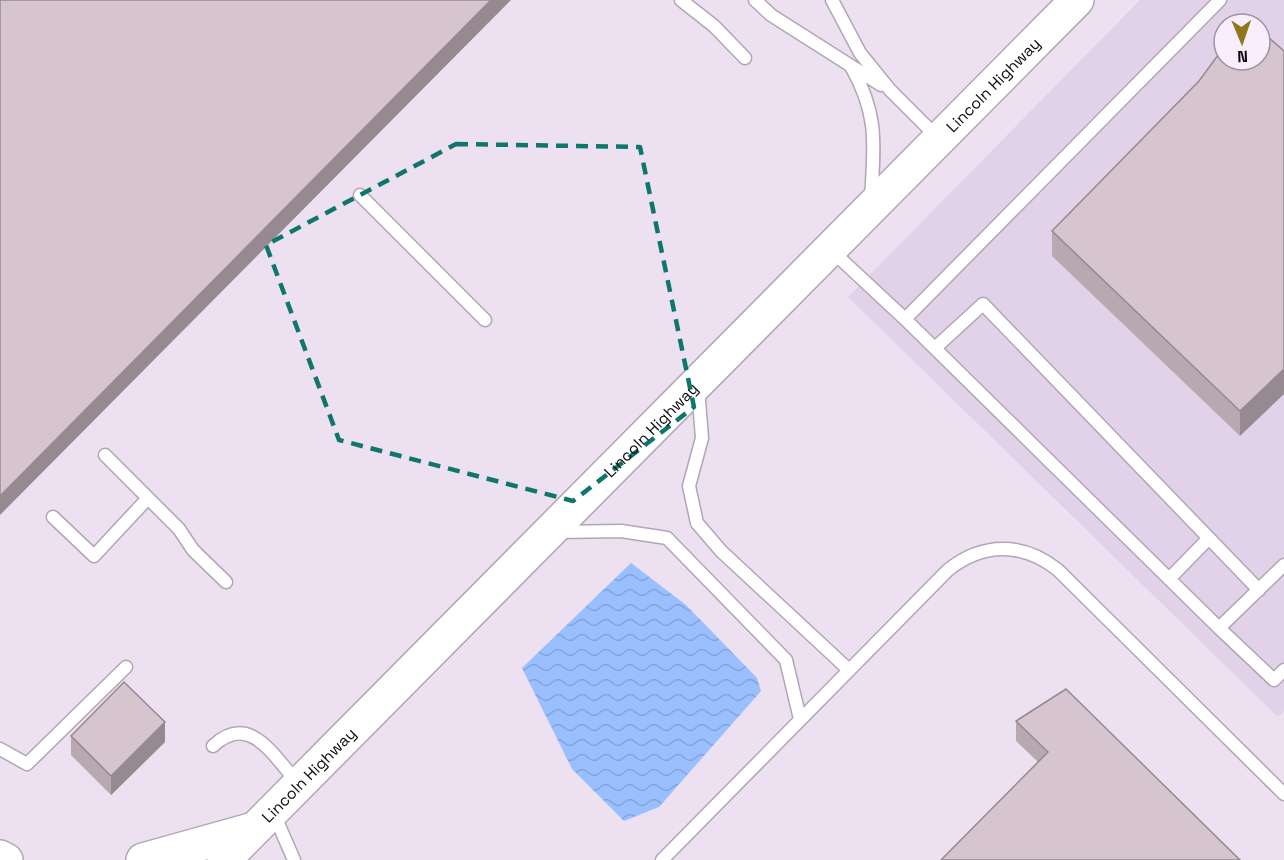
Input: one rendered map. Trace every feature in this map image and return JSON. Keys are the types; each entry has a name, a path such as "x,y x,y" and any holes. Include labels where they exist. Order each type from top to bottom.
{"main road":[{"name":"Lincoln Highway","path":"224,860 1077,0"},
{"path":"143,860 264,820"},
{"path":"0,859 6,860"}],"lane":[{"path":"681,0 714,26 745,58"},
{"path":"755,0 771,15 890,90"},
{"path":"832,0 860,53 890,90 940,140"},
{"path":"905,319 1220,0"},
{"path":"851,67 868,100 873,125 870,210"},
{"path":"360,195 485,320"},
{"path":"830,249 935,348 1274,680 1284,670"},
{"path":"935,348 983,304 1258,590"},
{"path":"698,383 702,438 689,486 697,523 721,551 849,670"},
{"path":"105,455 186,539 193,550 226,582"},
{"path":"54,517 94,556 148,498"},
{"path":"550,532 621,531 667,538 786,660 800,719"},
{"path":"1169,579 1209,538"},
{"path":"662,860 957,562 998,548 1026,551 1058,570 1284,794"},
{"path":"1219,628 1284,565"},
{"path":"0,749 27,764 126,667"},
{"path":"213,746 230,734 248,733 299,784"},
{"path":"264,820 294,860"}],"highlighted area":[{"path":"456,144 640,147 694,407 573,501 339,440 266,245"}],"shaded area":[{"path":"1140,0 1284,0 1284,711 1278,717 848,297"}],"water":[{"path":"631,563 686,605 757,678 761,691 659,807 624,821 572,769 522,668"}],"building":[{"path":"0,0 491,0 0,496"},
{"path":"1272,40 1284,51 1284,369 1240,411 1052,231 1199,81 1212,63 1212,72 1272,72"},
{"path":"124,682 165,722 111,776 71,736"},
{"path":"1066,689 1240,860 941,860 1048,752 1016,721"}]}
